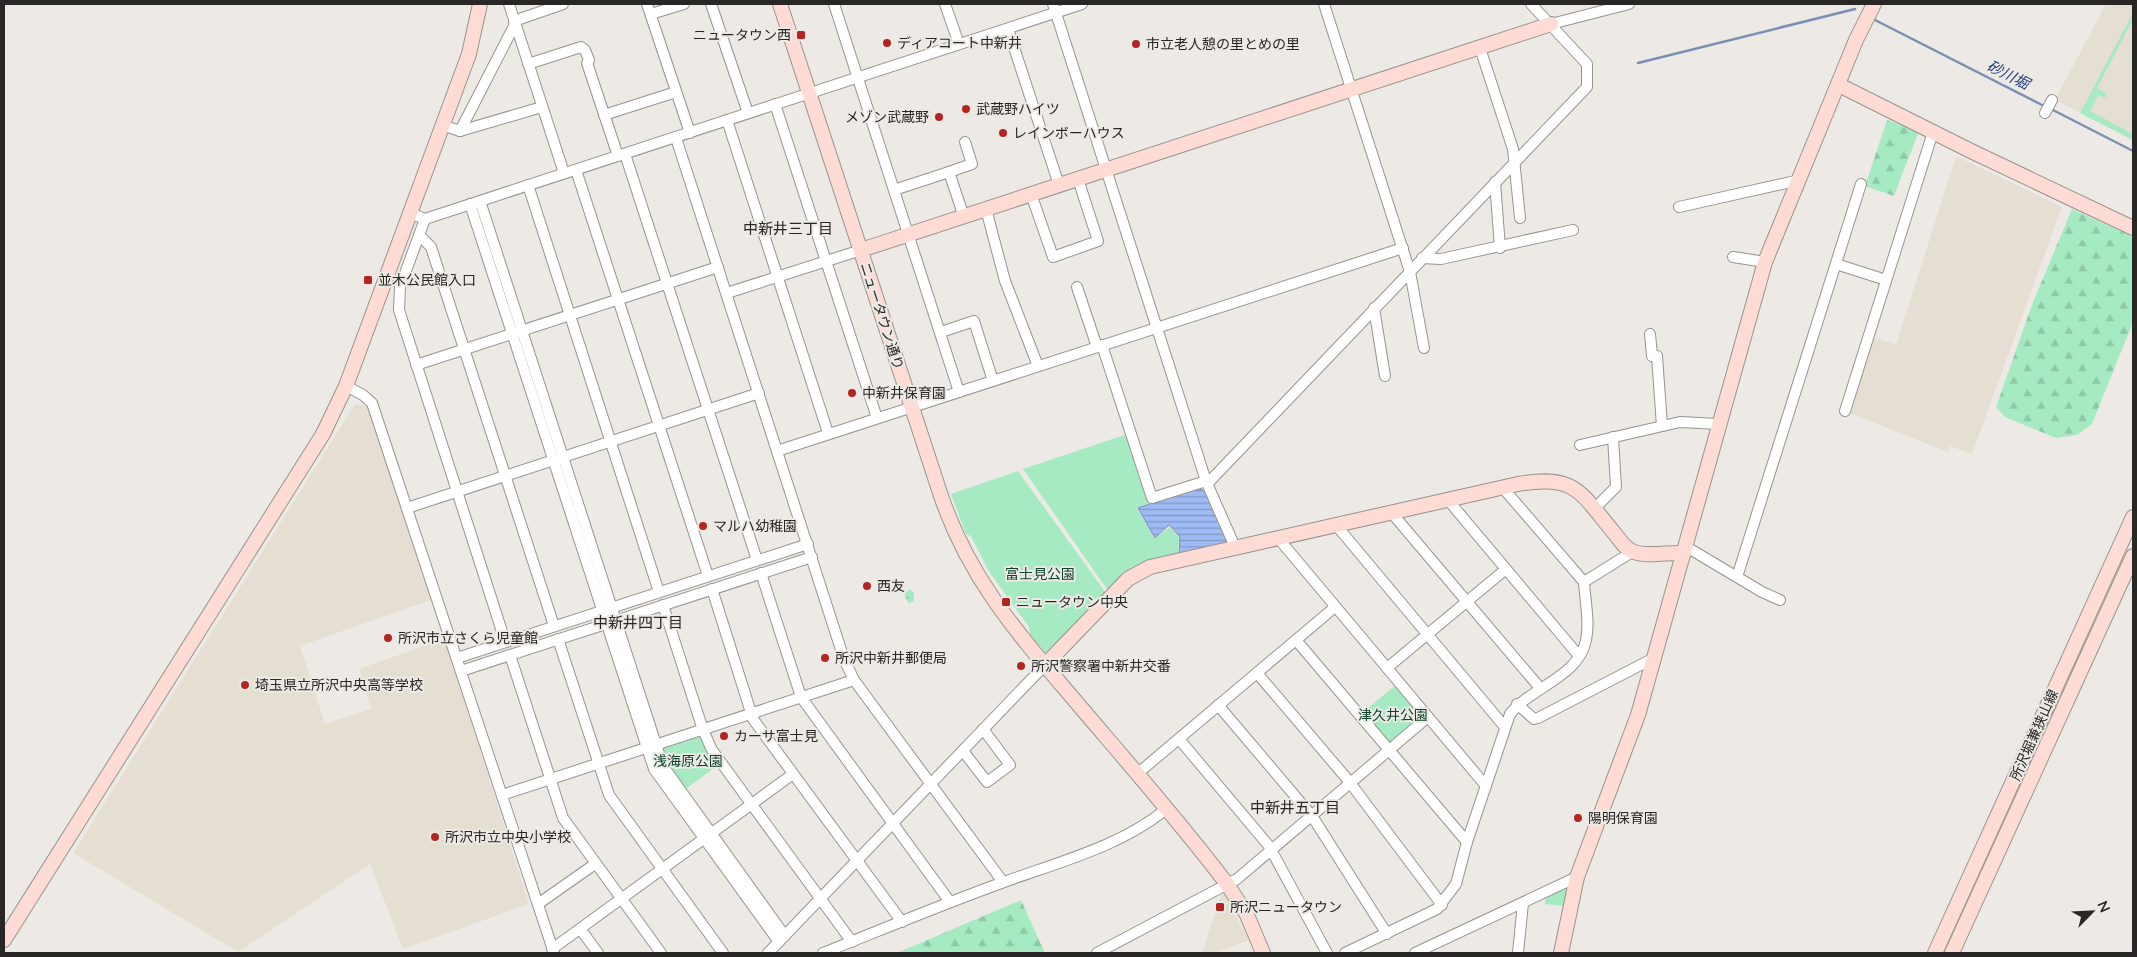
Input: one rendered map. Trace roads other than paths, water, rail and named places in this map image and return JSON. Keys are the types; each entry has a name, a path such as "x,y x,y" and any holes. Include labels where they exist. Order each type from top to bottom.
{"street":[{"path":"4,940 284,499 323,434 346,386 475,35 480,4"},
{"path":"508,4 564,173"},
{"path":"460,132 514,22 563,4"},
{"path":"647,4 690,133"},
{"path":"651,14 684,4"},
{"path":"711,4 748,113"},
{"name":"ニュータウン通り","path":"780,4 944,506 969,562 1000,610 1044,665 1228,884 1247,915 1263,953"},
{"path":"834,4 959,392"},
{"path":"946,4 959,44"},
{"path":"410,213 425,220 475,202 1008,29 1055,8 1082,4"},
{"path":"1324,4 1410,272 1424,348"},
{"path":"1077,287 1152,498 1207,482 1587,87 1587,64 1531,4"},
{"path":"727,293 1480,48 1590,8 1629,4"},
{"path":"1561,953 1577,878 1638,715 1765,262 1856,40 1874,4"},
{"path":"1055,8 1207,482 1235,547"},
{"path":"1008,29 1059,185"},
{"path":"528,64 581,47 585,50 589,60 586,64 604,115 622,155 757,560"},
{"path":"1480,48 1516,160 1520,218"},
{"path":"1839,85 2133,228"},
{"path":"604,115 676,92"},
{"path":"2045,113 2052,100"},
{"path":"775,104 877,418"},
{"path":"442,125 460,132 542,106"},
{"path":"726,120 828,433"},
{"path":"1845,411 1933,132"},
{"path":"676,138 841,650 854,680 1003,882"},
{"path":"894,190 972,164 965,142"},
{"path":"576,170 708,576"},
{"path":"949,172 964,217"},
{"path":"1032,194 1052,257 1098,241 1078,179"},
{"path":"1679,207 1800,180"},
{"path":"1495,182 1500,248"},
{"path":"1737,577 1861,184"},
{"path":"528,185 659,592"},
{"path":"475,202 651,746 707,837 782,939"},
{"path":"986,210 1005,281 1038,366"},
{"path":"425,220 400,287 398,302 416,365 505,642"},
{"path":"1422,258 1441,259 1500,248 1573,230"},
{"path":"419,235 431,247 554,626"},
{"path":"777,451 1403,248"},
{"path":"1733,257 1765,262"},
{"path":"1836,264 1886,280"},
{"path":"416,365 718,267"},
{"path":"1374,308 1385,376"},
{"path":"941,332 974,321 992,380"},
{"path":"1650,334 1652,356 1657,356 1662,426"},
{"path":"346,386 364,395 372,403 553,951 793,774"},
{"path":"407,508 759,393"},
{"path":"1580,445 1680,422 1719,424"},
{"path":"1594,509 1616,487 1613,437"},
{"path":"768,953 1044,665 1137,572 1158,564 1542,480 1556,481 1579,492 1626,548 1632,552"},
{"path":"1345,953 1387,934 1442,905 1459,877 1504,726 1517,704 1567,671 1580,656 1584,647 1587,632 1584,582 1503,488"},
{"path":"1448,500 1580,656"},
{"path":"1391,512 1540,688"},
{"name":"所沢堀兼狭山線","path":"1935,953 2133,517"},
{"path":"1336,525 1504,726"},
{"path":"1278,538 1486,786"},
{"path":"457,658 808,544"},
{"path":"1584,582 1632,552 1684,550 1780,600"},
{"name":"所沢堀兼狭山線","path":"1952,953 2133,556"},
{"path":"461,671 812,557"},
{"path":"1387,668 1506,569"},
{"path":"762,573 801,697 950,902"},
{"path":"712,589 753,719 902,922"},
{"path":"663,605 703,730 712,750 852,942"},
{"path":"1137,774 1335,606"},
{"path":"558,639 609,795 723,953"},
{"path":"1296,640 1468,842"},
{"path":"510,655 563,818 661,953"},
{"path":"1517,704 1534,718 1538,718 1654,658"},
{"path":"1257,673 1350,784 1442,905"},
{"path":"502,795 854,680"},
{"path":"1218,705 1312,816 1387,934"},
{"path":"1097,953 1237,879 1428,717"},
{"path":"963,751 987,782 1010,765 983,729"},
{"path":"1179,739 1272,850 1327,953"},
{"path":"823,953 950,902 1095,849 1157,816 1166,809"},
{"path":"538,904 596,864"},
{"path":"1415,953 1577,878"},
{"path":"1518,953 1523,903"},
{"path":"581,930 598,953"}],"water":[{"path":"1197,488 1207,492 1227,540 1224,543 1179,554 1180,537 1169,525 1155,538 1138,508"}],"waterway":[{"name":"砂川堀","path":"1638,63 1855,9"},
{"name":"砂川堀","path":"1873,19 2046,107"},
{"name":"砂川堀","path":"2051,109 2133,151"}],"place":[{"name":"ニュータウン西","path":"801,35"},
{"name":"ディアコート中新井","path":"887,43"},
{"name":"市立老人憩の里とめの里","path":"1136,44"},
{"name":"武蔵野ハイツ","path":"966,109"},
{"name":"メゾン武蔵野","path":"939,117"},
{"name":"レインボーハウス","path":"1003,133"},
{"name":"並木公民館入口","path":"368,280"},
{"name":"中新井保育園","path":"852,393"},
{"name":"マルハ幼稚園","path":"703,526"},
{"name":"西友","path":"867,586"},
{"name":"ニュータウン中央","path":"1006,602"},
{"name":"所沢市立さくら児童館","path":"388,638"},
{"name":"所沢中新井郵便局","path":"825,658"},
{"name":"所沢警察署中新井交番","path":"1021,666"},
{"name":"埼玉県立所沢中央高等学校","path":"245,685"},
{"name":"カーサ富士見","path":"724,736"},
{"name":"陽明保育園","path":"1578,818"},
{"name":"所沢市立中央小学校","path":"435,837"},
{"name":"所沢ニュータウン","path":"1220,907"}],"district":[{"name":"中新井三丁目","path":"788,229"},
{"name":"中新井四丁目","path":"638,623"},
{"name":"中新井五丁目","path":"1295,808"}],"park label":[{"name":"富士見公園","path":"1040,574"},
{"name":"津久井公園","path":"1393,715"},
{"name":"浅海原公園","path":"688,761"}]}
